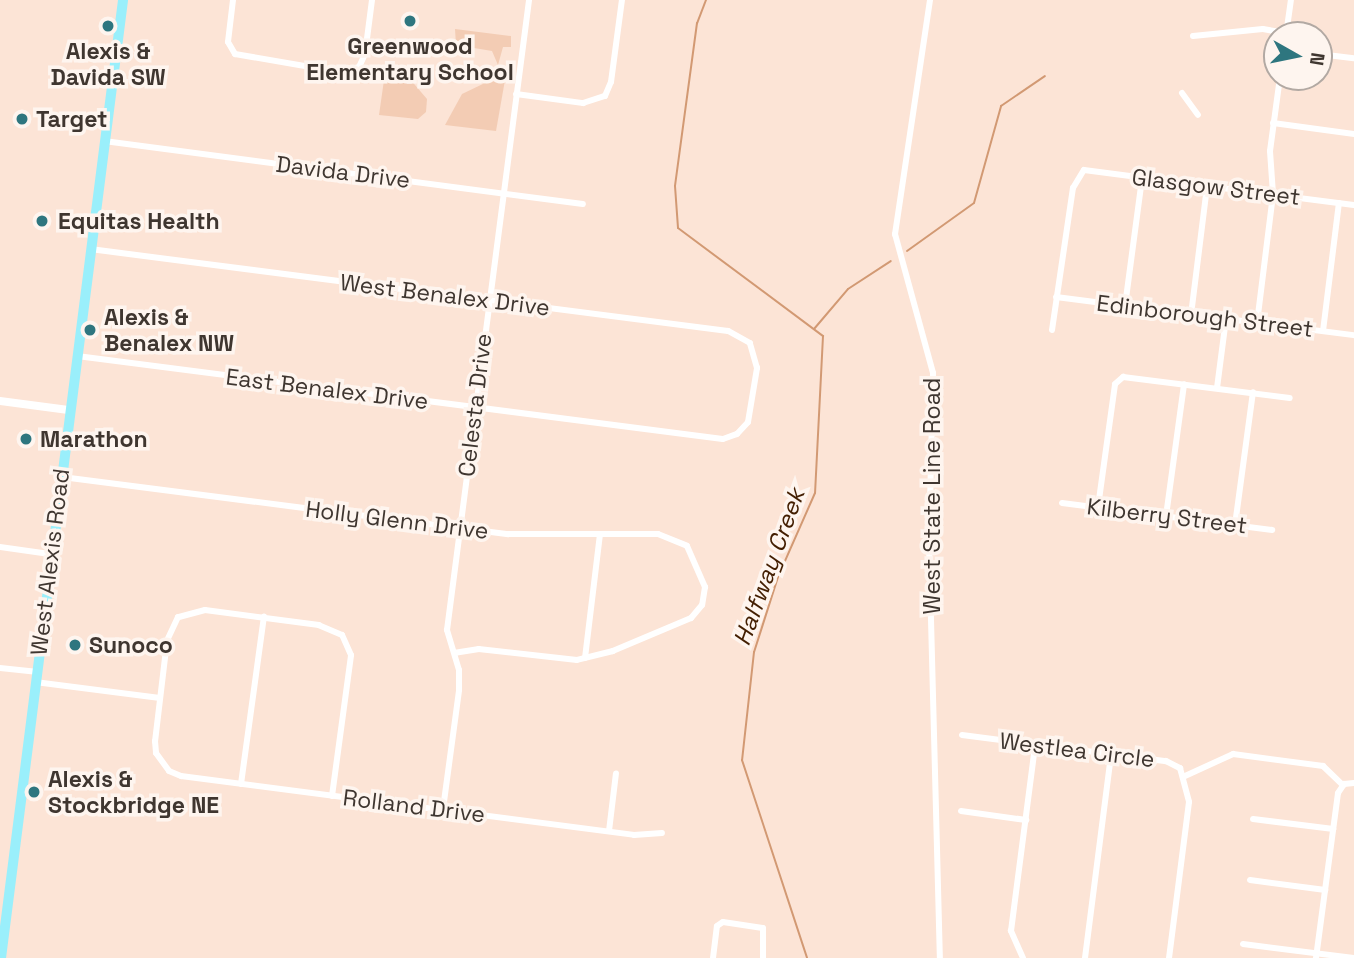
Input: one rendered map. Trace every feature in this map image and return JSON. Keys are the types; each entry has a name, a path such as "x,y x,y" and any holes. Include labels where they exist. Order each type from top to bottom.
{"main road":[{"name":"West Alexis Road","path":"1,958 68,410 123,0"}],"street":[{"path":"233,0 228,42 235,54 339,72 359,67 365,54 372,0"},
{"name":"Celesta Drive","path":"443,809 459,690 455,653 447,630 529,0"},
{"path":"516,94 583,103 601,99 611,82 622,0"},
{"name":"West State Line Road","path":"930,0 895,234 933,373 929,543 940,958"},
{"path":"1288,21 1291,0"},
{"path":"1193,36 1263,29"},
{"path":"1333,56 1354,58"},
{"path":"1257,323 1273,194 1269,162 1278,91"},
{"path":"1182,93 1198,115"},
{"path":"1273,123 1354,134"},
{"name":"Davida Drive","path":"104,141 583,204"},
{"name":"Glasgow Street","path":"1056,297 1078,173 1142,178 1354,205"},
{"path":"1125,306 1142,178"},
{"path":"1191,315 1207,186"},
{"path":"1323,331 1339,203"},
{"name":"West Benalex Drive","path":"90,249 737,334 755,350 754,389"},
{"path":"1052,330 1056,297"},
{"name":"Edinborough Street","path":"1056,297 1354,335"},
{"path":"1217,388 1226,319"},
{"name":"East Benalex Drive","path":"75,356 723,439 737,434 748,422 754,389"},
{"path":"1098,507 1118,380 1128,376 1290,398"},
{"path":"1166,516 1184,384"},
{"path":"1235,525 1252,393"},
{"path":"0,401 68,410"},
{"name":"Holly Glenn Drive","path":"60,477 525,536 600,534 675,538 694,556 705,587 702,605 691,618 585,658"},
{"name":"Kilberry Street","path":"1062,503 1272,530"},
{"path":"455,653 479,649 565,660 585,658 600,534"},
{"path":"0,547 50,554"},
{"path":"0,668 36,677 160,698 167,641 178,617 198,610 329,627 347,643 351,655 332,796"},
{"path":"241,784 264,617"},
{"name":"Rolland Drive","path":"160,698 156,753 168,770 181,776 609,831 662,833"},
{"name":"Westlea Circle","path":"962,735 1166,761 1185,776"},
{"path":"1021,956 1011,931 1035,745"},
{"path":"1169,958 1189,802 1185,776 1233,754 1323,766 1343,785"},
{"path":"1085,958 1111,755"},
{"path":"609,831 617,774"},
{"path":"1343,785 1354,783"},
{"path":"1317,956 1333,829 1343,785"},
{"path":"961,811 1026,820"},
{"path":"1253,819 1333,829"},
{"path":"1250,880 1325,890"},
{"path":"713,958 717,926 723,922 764,928 763,958"},
{"path":"1243,944 1317,956 1354,958"}],"shaded area":[{"path":"455,29 511,36 511,47 503,47 498,65 492,51 456,45"},
{"path":"386,66 409,78 427,99 426,112 418,119 379,115"},
{"path":"505,80 496,131 445,125 462,94 487,82"}],"waterway":[{"name":"Halfway Creek","path":"706,0 697,23 675,186 678,228 823,336 815,493 778,577 754,652 742,760 807,958"},
{"path":"907,251 974,203 1001,106 1045,76"},
{"path":"814,329 848,289 891,261"}],"place":[{"name":"Greenwood Elementary School","path":"410,21"},
{"name":"Alexis & Davida SW","path":"108,26"},
{"name":"Target","path":"22,119"},
{"name":"Equitas Health","path":"42,221"},
{"name":"Alexis & Benalex NW","path":"90,330"},
{"name":"Marathon","path":"26,439"},
{"name":"Sunoco","path":"75,645"},
{"name":"Alexis & Stockbridge NE","path":"34,792"}]}
